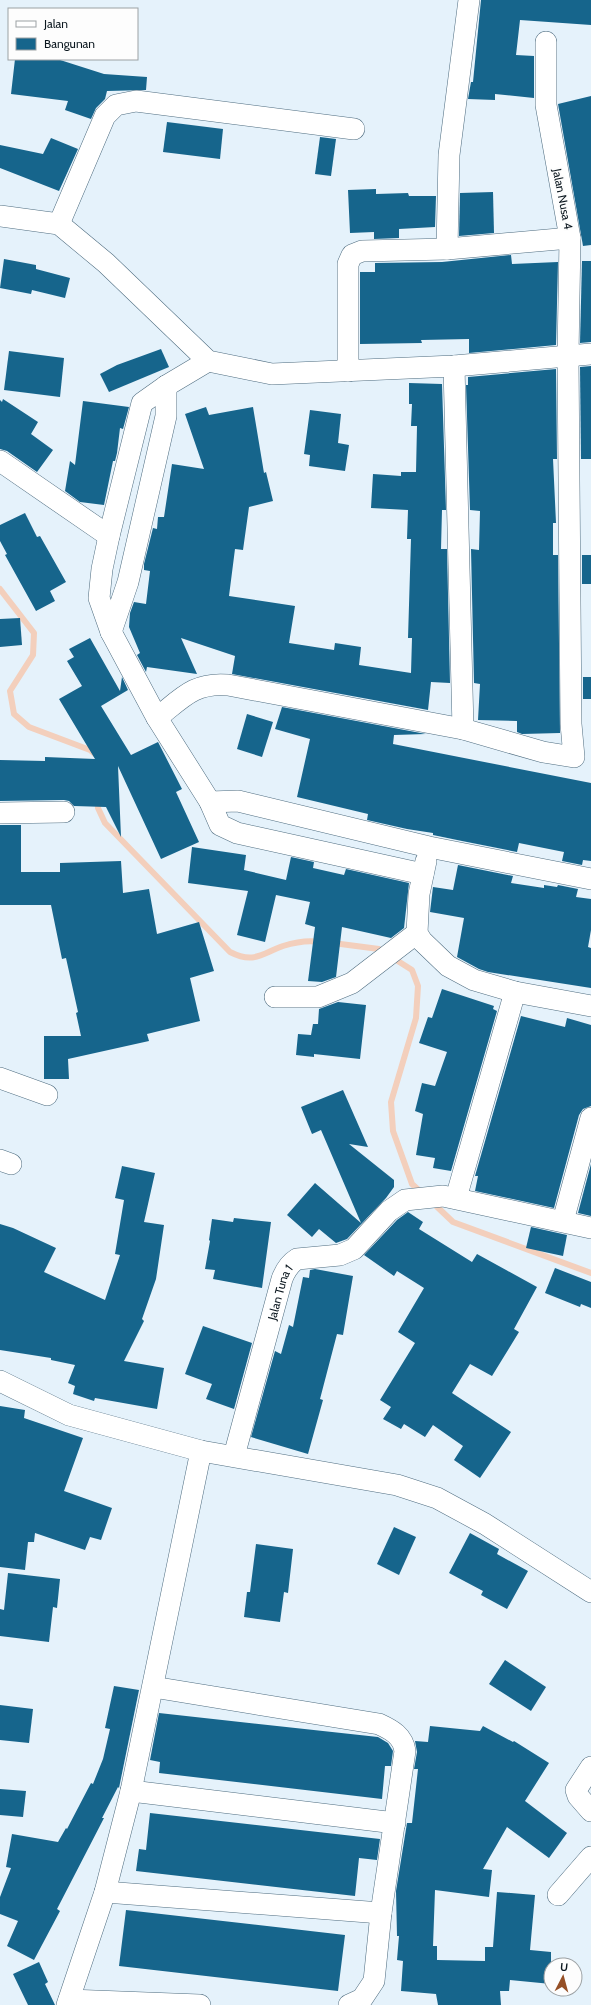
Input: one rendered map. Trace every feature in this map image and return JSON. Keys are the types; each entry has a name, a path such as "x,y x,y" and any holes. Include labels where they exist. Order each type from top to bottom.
{"street":[{"path":"447,249 449,155 469,0"},
{"name":"Jalan Nusa 4","path":"546,42 546,105 570,238 568,356 571,724 582,759"},
{"path":"59,224 105,116 116,105 136,101 354,129"},
{"path":"0,216 59,224 106,263 208,361 272,374 454,366 591,354"},
{"path":"348,371 348,264 352,256 362,251 447,249 570,238"},
{"path":"208,361 166,386 142,403 102,569 99,598 110,632 157,718 210,802 220,825 237,833 423,874"},
{"path":"454,366 463,729"},
{"path":"110,632 128,582 166,416 166,386"},
{"path":"0,461 109,536"},
{"path":"157,718 188,693 212,684 228,685 463,729 543,752 582,759"},
{"path":"210,802 238,801 429,847 591,879"},
{"path":"0,813 64,812"},
{"path":"275,997 318,997 352,983 411,938 429,847"},
{"path":"411,938 422,941 448,966 474,980 515,992 591,1006"},
{"path":"515,992 449,1197 591,1228"},
{"path":"0,1078 47,1095"},
{"path":"563,1221 591,1118"},
{"name":"Jalan Tuna 1","path":"234,1456 286,1269 297,1259 340,1255 354,1249 389,1211 405,1200 449,1197"},
{"path":"0,1381 68,1415 201,1451 397,1485 437,1498 485,1524 591,1592"},
{"path":"200,2005 68,2003 104,1892 131,1791 201,1451"},
{"path":"153,1687 379,1724 394,1731 404,1743 405,1751 374,1981 362,1999 349,2005"},
{"path":"591,1767 576,1790 578,1796 591,1811"},
{"path":"131,1791 395,1823"},
{"path":"558,1895 591,1857"},
{"path":"104,1892 382,1913"}],"building":[{"path":"481,0 591,0 591,25 520,20 516,55 534,56 534,98 495,94 495,100 468,99 471,82 473,82"},
{"path":"15,60 60,60 104,74 147,77 146,90 107,91 105,99 96,108 91,119 65,110 68,101 11,94"},
{"path":"591,96 591,245 583,246 558,104"},
{"path":"167,122 223,129 220,159 163,152"},
{"path":"320,137 336,139 331,176 315,174"},
{"path":"51,138 78,149 59,191 0,168 0,145 43,154"},
{"path":"376,189 376,194 408,193 409,196 436,196 435,227 399,229 399,238 374,239 374,232 350,233 348,190"},
{"path":"493,192 494,233 459,236 460,193"},
{"path":"511,255 512,264 558,262 556,345 469,353 469,339 421,340 422,343 360,344 360,272 375,272 375,263 442,262"},
{"path":"4,259 36,265 36,269 70,278 65,298 32,290 31,294 0,288"},
{"path":"582,261 591,261 591,342 580,343"},
{"path":"161,349 169,367 109,392 100,374 117,365"},
{"path":"9,351 64,358 60,397 4,390"},
{"path":"591,366 591,459 581,459 580,367"},
{"path":"556,369 557,459 553,459 556,523 553,523 553,555 558,555 560,733 522,734 517,732 517,721 478,720 480,684 474,683 471,549 479,550 480,511 470,510 466,385 468,385 468,377"},
{"path":"409,383 442,384 446,510 442,510 441,549 447,549 450,683 431,682 428,710 232,674 235,656 181,638 197,674 147,667 146,672 137,655 140,653 129,627 130,613 134,602 146,604 150,571 144,570 144,564 153,528 157,529 158,517 164,517 172,464 204,469 185,414 206,407 209,415 253,407 264,473 266,472 273,501 249,507 243,550 235,549 229,596 295,606 289,643 334,650 335,643 361,647 359,665 411,673 412,638 408,638 411,539 407,539 408,510 371,508 373,474 401,476 401,472 416,472 417,426 411,426 412,404 409,404"},
{"path":"3,399 38,422 31,434 53,450 37,472 7,451 0,449 0,400 2,402"},
{"path":"83,401 129,407 123,429 120,428 117,453 115,461 113,461 104,505 80,502 65,491 70,461 75,465"},
{"path":"310,410 341,414 338,443 349,445 345,471 309,466 310,455 304,454"},
{"path":"25,513 37,537 40,536 66,582 50,591 55,601 36,611 5,555 7,554 0,541 0,525"},
{"path":"582,555 591,555 591,584 582,584"},
{"path":"20,618 22,645 0,647 0,619"},
{"path":"90,638 120,691 122,677 128,690 101,706 131,755 158,742 182,789 176,792 199,842 161,859 118,766 121,837 106,807 74,806 69,801 64,800 0,801 0,760 45,761 45,757 95,759 59,699 82,686 67,661 74,657 69,649"},
{"path":"583,677 591,677 591,699 583,699"},
{"path":"282,707 426,734 394,735 393,744 591,783 591,861 583,860 582,865 562,861 564,852 519,843 517,852 433,835 433,833 367,820 368,814 297,797 310,739 275,729"},
{"path":"247,714 273,722 262,757 237,749"},
{"path":"0,825 21,825 21,872 60,872 60,863 121,861 123,893 149,889 157,934 199,922 214,971 190,978 200,1021 147,1034 149,1041 68,1059 69,1079 44,1079 44,1036 81,1036 76,1013 78,1012 66,958 62,959 51,905 0,905"},
{"path":"192,847 246,855 244,870 286,880 291,857 314,862 313,868 344,875 346,869 409,883 404,928 391,938 342,927 336,977 322,982 308,981 315,927 305,924 310,902 276,895 265,942 237,935 248,891 188,883"},
{"path":"458,865 513,876 511,883 544,888 544,885 557,887 558,885 578,889 576,897 591,899 591,930 588,947 591,948 591,988 488,972 479,969 457,957 464,918 430,912 433,887 453,890"},
{"path":"442,989 494,1006 493,1009 497,1011 451,1171 433,1168 435,1158 416,1155 423,1114 415,1111 422,1083 435,1086 447,1052 419,1043 428,1017 432,1018"},
{"path":"338,1002 366,1005 360,1059 314,1054 314,1057 296,1055 298,1034 311,1035 313,1024 318,1024 319,1009"},
{"path":"521,1016 565,1027 567,1018 591,1025 591,1106 583,1109 579,1115 554,1208 475,1191 478,1176 475,1176"},
{"path":"343,1090 368,1147 349,1144 394,1180 394,1187 386,1198 347,1239 336,1243 319,1229 312,1237 287,1215 315,1183 361,1223 321,1130 312,1134 301,1107"},
{"path":"591,1164 591,1216 578,1213"},
{"path":"122,1166 155,1173 144,1222 164,1225 156,1279 142,1319 144,1321 124,1361 164,1368 157,1409 95,1398 94,1401 73,1394 75,1386 68,1383 75,1365 51,1360 51,1358 0,1350 0,1224 13,1228 56,1248 44,1272 105,1300 120,1255 115,1254 124,1200 115,1198"},
{"path":"408,1212 423,1222 419,1229 472,1262 477,1254 537,1287 514,1329 519,1332 492,1376 470,1364 452,1393 511,1432 480,1478 454,1460 463,1446 433,1425 425,1437 404,1424 401,1429 383,1419 391,1407 380,1400 415,1343 398,1332 424,1288 397,1271 394,1276 364,1255 397,1220"},
{"path":"234,1218 271,1222 262,1288 213,1279 215,1270 205,1269 212,1219 233,1222"},
{"path":"531,1227 567,1235 563,1256 526,1248"},
{"path":"555,1268 591,1282 591,1308 581,1304 580,1307 545,1293"},
{"path":"315,1269 353,1276 343,1335 337,1334 320,1399 323,1400 308,1454 251,1437 275,1351 281,1354 289,1325 293,1327 303,1277 309,1278 310,1270"},
{"path":"203,1326 252,1343 234,1409 206,1399 212,1384 185,1374"},
{"path":"0,1406 25,1410 24,1418 83,1438 64,1491 112,1508 101,1540 90,1537 85,1550 35,1533 34,1542 28,1542 25,1570 0,1567"},
{"path":"394,1527 416,1537 399,1575 377,1564"},
{"path":"470,1533 499,1549 497,1554 528,1571 507,1609 481,1595 483,1591 449,1573"},
{"path":"256,1544 293,1549 288,1593 284,1592 280,1622 244,1617 247,1592 250,1592"},
{"path":"8,1573 60,1579 57,1608 53,1607 49,1642 0,1636 0,1609 4,1610"},
{"path":"505,1660 546,1687 531,1711 489,1684"},
{"path":"114,1686 139,1690 119,1788 118,1787 102,1818 104,1818 57,1909 60,1911 34,1960 7,1946 18,1921 0,1914 0,1897 11,1868 6,1867 12,1834 58,1842 66,1828 67,1829 91,1783 93,1784 103,1759 110,1729 105,1728"},
{"path":"0,1705 33,1709 29,1743 0,1740"},
{"path":"159,1713 378,1737 388,1743 393,1751 391,1766 385,1766 382,1799 159,1773 160,1762 150,1760"},
{"path":"430,1726 480,1731 483,1726 513,1742 514,1741 549,1763 525,1801 567,1833 549,1858 507,1827 483,1869 492,1870 489,1897 435,1890 433,1946 437,1946 437,1960 485,1961 485,1947 493,1947 497,1892 535,1895 530,1950 551,1952 551,1957 543,1957 543,1983 510,1980 509,1991 500,1991 501,2005 438,2005 436,1994 401,1991 403,1961 397,1960 399,1936 397,1936 396,1891 407,1823 412,1823 418,1769 414,1769 417,1752 415,1741 428,1742"},
{"path":"0,1789 26,1791 23,1817 0,1815"},
{"path":"150,1813 380,1839 377,1860 359,1858 355,1896 136,1871 139,1849 146,1850"},
{"path":"126,1910 345,1935 338,1991 119,1966"},
{"path":"39,1962 48,1982 45,1984 55,2005 28,2005 13,1974"}],"waterway":[{"path":"0,589 34,633 33,655 10,691 14,714 29,727 90,750 96,755"},
{"path":"98,800 98,808 105,823 230,952 238,956 252,957 263,955 293,943 306,941 320,942"},
{"path":"333,943 379,949 412,970 418,986 416,1018 391,1102 393,1131 412,1184 422,1193"},
{"path":"432,1202 453,1222 591,1273"}]}
